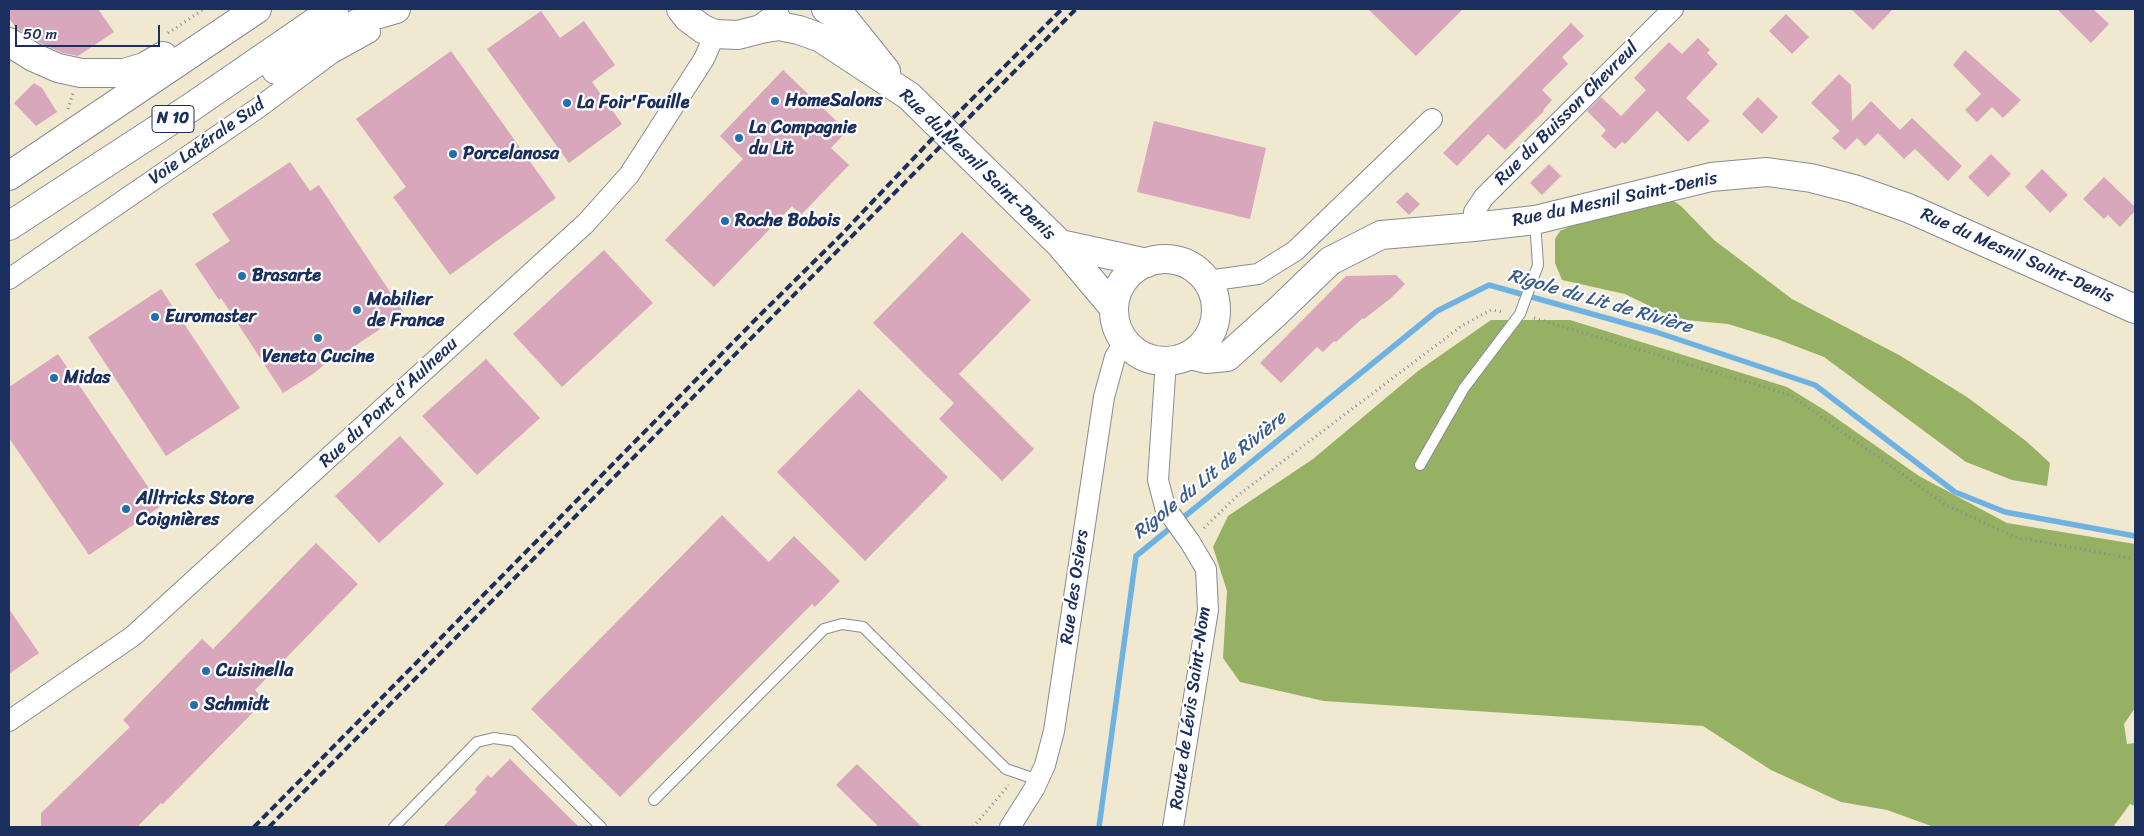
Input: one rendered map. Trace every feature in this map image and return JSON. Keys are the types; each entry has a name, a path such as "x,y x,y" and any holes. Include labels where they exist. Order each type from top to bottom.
{"street":[{"name":"N 10","path":"9,176 257,9"},
{"name":"N 10","path":"9,226 190,108 334,9"},
{"path":"190,108 215,107 327,39 372,16 396,9"},
{"name":"Voie Latérale Sud","path":"9,279 258,108 332,53 406,9"},
{"path":"681,9 688,18 703,29 715,34"},
{"path":"761,29 777,18 783,9"},
{"name":"Rue du Buisson Chevreul","path":"1474,227 1474,212 1484,197 1673,9"},
{"path":"837,13 910,96"},
{"name":"Rue du Mesnil Saint-Denis","path":"715,34 738,35 779,26 799,30 821,38 910,96 1060,244 1114,308"},
{"name":"Rue du Pont d'Aulneau","path":"9,721 133,636 586,223 629,174 704,59 715,34"},
{"path":"9,42 33,57 58,68 81,74 124,73 144,67 162,56 186,56"},
{"path":"1207,281 1258,274 1295,251 1432,119"},
{"name":"Rue du Mesnil Saint-Denis","path":"1178,358 1206,359 1227,357 1316,274 1344,252 1381,235 1535,220 1711,177 1767,172 1811,178 1908,208 2135,309"},
{"path":"1060,244 1147,263"},
{"path":"1173,260 1186,264 1198,271 1207,281 1213,295 1216,310 1214,325 1208,337 1178,358 1149,359 1135,352 1125,341 1116,325 1114,308 1123,280 1134,270 1147,263 1173,260"},
{"path":"1214,325 1254,333"},
{"name":"Rue des Osiers","path":"1010,827 1036,785 1045,765 1057,712 1104,397 1115,357 1125,341"},
{"name":"Route de Lévis Saint-Nom","path":"1173,827 1208,610 1206,569 1190,542 1164,507 1158,480 1178,358"}],"lane":[{"path":"1420,465 1464,388 1521,311 1538,265 1535,220"},
{"path":"654,800 824,629 842,624 863,627 1006,769 1036,785"},
{"path":"394,827 477,742 494,738 514,741 601,827"}],"path":[{"path":"1190,542 1237,496 1463,325 1491,310 1521,311 1790,395 1946,505 2015,537 2135,559"},
{"path":"973,827 1008,785 1036,785"}],"green space":[{"path":"1672,200 1681,206 1714,240 1792,299 1899,355 1967,397 2026,441 2050,463 2047,486 2012,480 1966,462 1824,357 1777,339 1728,324 1676,319 1625,294 1562,280 1555,263 1555,239 1560,231 1571,226"},
{"path":"1491,320 1570,320 1787,387 1826,411 1919,476 2007,523 2135,544 2135,708 2124,724 2127,744 2135,743 2135,806 2130,804 2113,827 1934,827 1887,810 1841,802 1771,770 1703,726 1324,701 1240,682 1223,658 1227,591 1213,547 1228,516 1313,459 1418,371"}],"building":[{"path":"9,9 98,9 114,32 78,56 63,53 40,43 16,28 9,18"},
{"path":"1368,9 1463,9 1416,56"},
{"path":"1851,9 1893,9 1873,30"},
{"path":"2057,9 2093,9 2109,24 2091,43"},
{"name":"La Foir'Fouille","path":"541,11 560,38 584,21 615,65 592,82 622,124 569,163 487,49"},
{"path":"1786,14 1809,37 1792,54 1769,31"},
{"path":"1571,23 1584,36 1562,57 1568,64 1542,90 1552,100 1544,111 1505,150 1488,134 1457,166 1443,153"},
{"path":"1698,38 1710,50 1707,53 1718,64 1686,98 1710,121 1688,142 1657,111 1625,144 1622,142 1615,149 1601,136 1606,130 1587,111 1601,97 1621,116 1646,90 1634,78 1669,42 1682,54"},
{"path":"1965,50 2021,100 2003,118 1992,107 1977,122 1965,110 1981,94 1953,65"},
{"name":"Porcelanosa","path":"451,51 556,198 450,275 393,197 406,187 356,119"},
{"path":"783,70 847,131 831,148 849,165 801,215 792,206 714,287 665,240 743,159 720,136"},
{"path":"1839,74 1851,85 1852,121 1871,101 1900,130 1912,118 1962,166 1948,181 1915,149 1904,159 1878,133 1865,146 1857,138 1845,150 1832,138 1840,131 1811,103"},
{"path":"34,83 42,88 57,112 36,126 14,103"},
{"path":"1758,97 1778,117 1762,134 1742,114"},
{"path":"1154,121 1266,148 1250,219 1137,192"},
{"path":"1991,154 2011,174 1988,197 1968,177"},
{"path":"290,162 310,191 319,185 404,313 337,358 336,355 313,374 283,393 221,298 219,300 195,264 230,241 212,214"},
{"path":"1549,164 1561,176 1542,195 1530,183"},
{"path":"2042,169 2068,195 2050,213 2025,187"},
{"path":"2104,177 2135,207 2135,211 2120,227 2108,215 2104,219 2083,199"},
{"path":"1407,192 1420,204 1409,215 1396,202"},
{"path":"962,232 1031,300 959,374 1034,449 1002,481 939,419 954,403 873,323"},
{"path":"604,250 653,303 562,387 513,334"},
{"path":"1396,275 1405,284 1391,298 1363,318 1336,342 1334,341 1323,352 1317,347 1281,383 1260,363 1346,276"},
{"path":"161,289 240,408 166,456 88,337"},
{"path":"58,354 161,506 89,555 9,438 9,387"},
{"path":"486,359 540,418 477,475 422,416"},
{"path":"859,389 948,477 865,561 777,472"},
{"path":"400,436 444,484 379,543 335,496"},
{"path":"722,515 769,562 794,536 840,581 815,607 812,604 620,797 531,709"},
{"path":"316,543 358,584 255,690 265,700 163,804 161,803 137,827 41,827 41,813 130,727 123,720 202,639 213,649"},
{"path":"9,609 39,653 9,674"},
{"path":"510,759 579,827 443,827 477,792 475,789 488,775 491,778"},
{"path":"857,764 922,827 879,827 836,785"}],"waterway":[{"name":"Rigole du Lit de Rivière","path":"1099,827 1136,556 1437,311 1489,285 1656,332 1815,385 1955,492 2005,512 2135,536"}],"railway":[{"path":"254,827 841,235 931,140 1062,9"},
{"path":"269,827 1076,9"}],"place":[{"name":"HomeSalons","path":"775,101"},
{"name":"La Foir'Fouille","path":"567,103"},
{"name":"La Compagnie du Lit","path":"739,138"},
{"name":"Porcelanosa","path":"453,154"},
{"name":"Roche Bobois","path":"725,221"},
{"name":"Brasarte","path":"242,276"},
{"name":"Mobilier de France","path":"357,310"},
{"name":"Euromaster","path":"155,317"},
{"name":"Veneta Cucine","path":"318,338"},
{"name":"Midas","path":"54,378"},
{"name":"Alltricks Store Coignières","path":"126,509"},
{"name":"Cuisinella","path":"206,671"},
{"name":"Schmidt","path":"194,705"}]}
